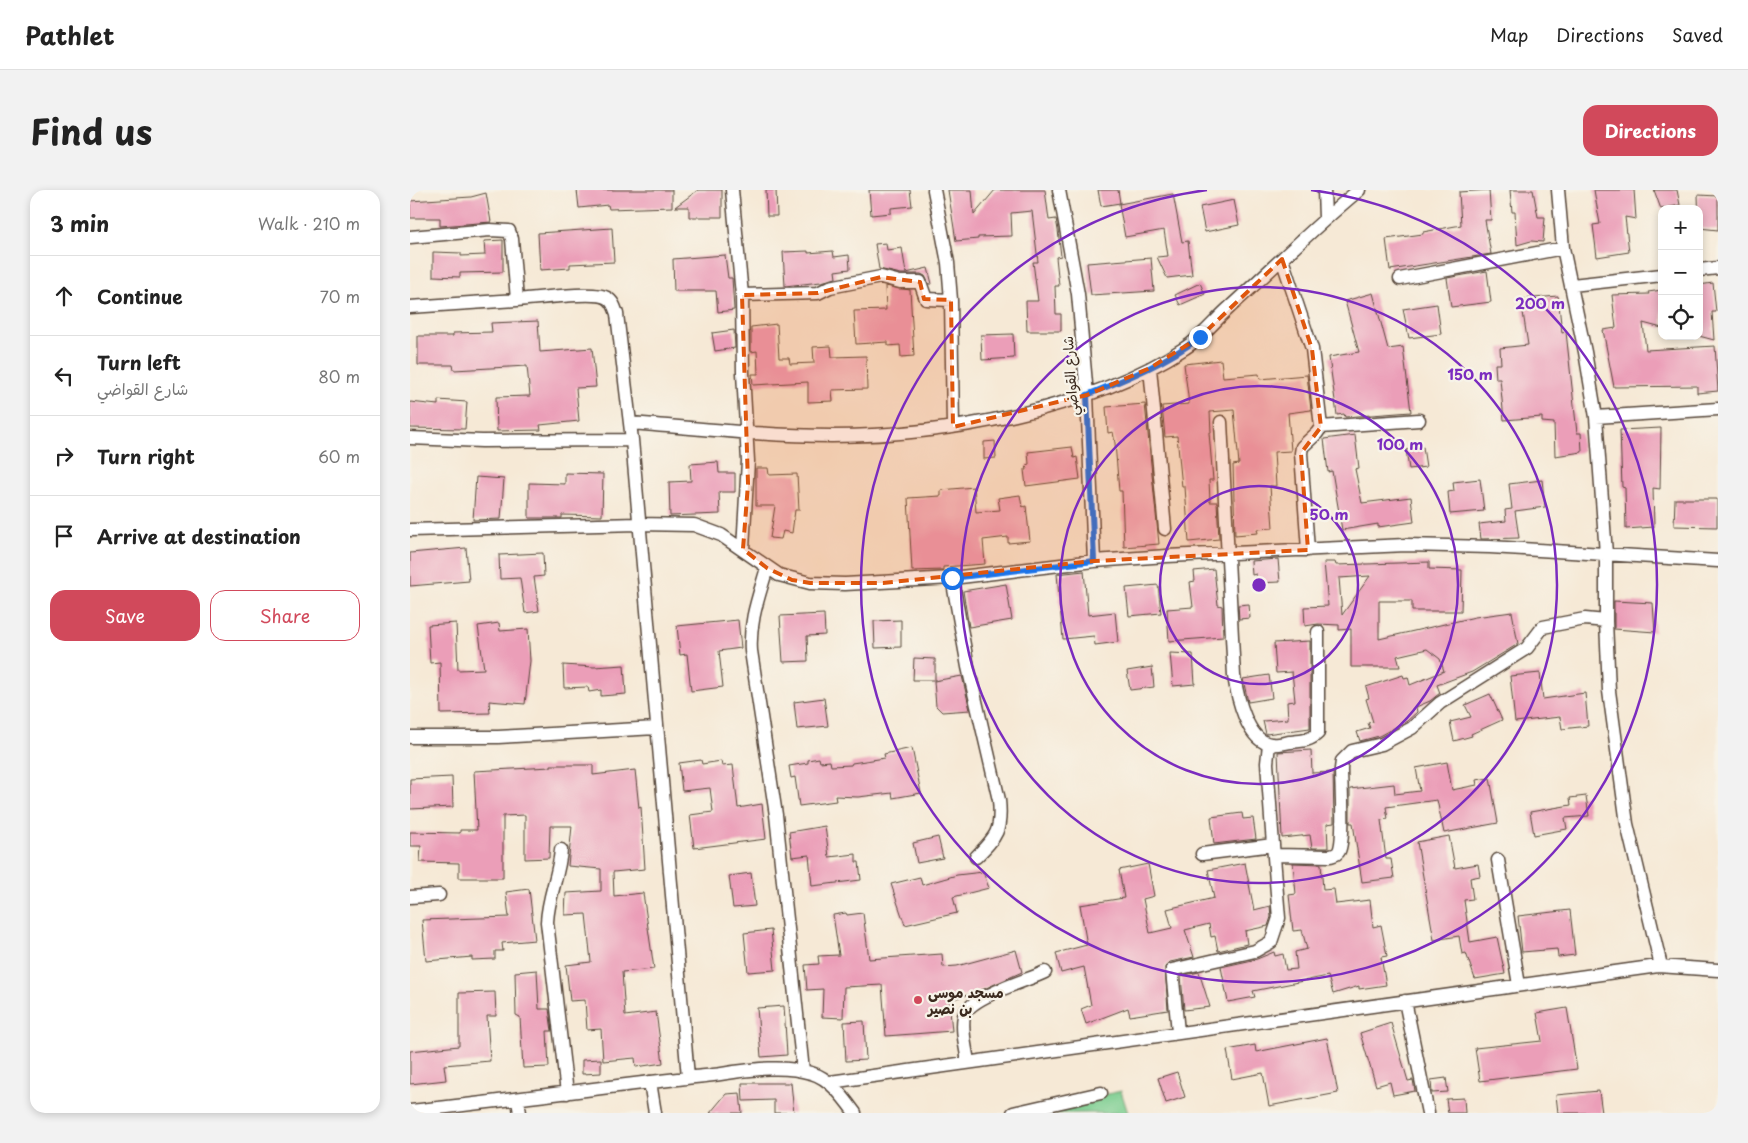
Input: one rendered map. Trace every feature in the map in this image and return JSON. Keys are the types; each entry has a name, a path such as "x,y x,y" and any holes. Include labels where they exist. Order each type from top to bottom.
{"street":[{"path":"732,190 742,295 748,484 744,549"},
{"path":"934,190 945,244 951,300 952,427"},
{"name":"شارع القواضي","path":"1059,190 1078,294 1087,395 1094,561"},
{"path":"1324,190 1325,218"},
{"path":"630,423 832,436 882,435 952,427 1007,416 1087,395 1150,368 1186,348 1200,337 1325,218 1359,190"},
{"path":"1558,190 1563,248 1572,285 1596,417 1606,554 1609,691 1627,824 1660,966"},
{"path":"410,237 490,230 508,231 512,238 517,300"},
{"path":"1400,279 1563,248"},
{"path":"1282,259 1311,344 1321,427 1318,433 1302,447 1301,453 1308,550"},
{"path":"1703,270 1718,268"},
{"path":"1572,285 1658,275"},
{"path":"742,295 818,293 830,287 881,277 900,282 920,282 926,299 951,300"},
{"path":"410,307 571,295 596,295 609,298 618,314 632,440 688,1078"},
{"path":"1150,368 1166,529"},
{"path":"1596,417 1718,409"},
{"path":"1321,427 1419,420"},
{"path":"1221,422 1236,692 1250,727 1260,739 1269,744 1303,741 1313,738 1318,733 1318,632"},
{"path":"410,438 482,441 632,440"},
{"path":"410,530 638,524 694,525 721,535 744,549 767,568 792,580 810,583 883,583 952,578 1094,561 1416,546 1718,561"},
{"path":"767,568 754,609 750,629 751,645 776,815 803,1071"},
{"path":"952,578 966,659 1000,800 1001,821 998,831 993,841 976,857"},
{"path":"1202,854 1273,850 1330,856 1337,854 1340,849 1341,837 1341,768 1342,762 1352,751 1382,744 1412,728 1440,703 1527,648 1543,627 1584,618 1606,620"},
{"path":"410,737 498,737 656,728"},
{"path":"1178,1032 1172,970 1255,950 1271,942 1279,918 1267,763 1269,744"},
{"path":"561,850 560,866 548,906 547,922 566,1093"},
{"path":"1498,860 1519,985"},
{"path":"410,897 439,895"},
{"path":"830,1082 1660,966 1718,970"},
{"path":"968,1062 964,1014 969,1006 983,996 1026,981 1045,972"},
{"path":"1405,1001 1428,1113"},
{"path":"410,1111 519,1106 566,1093 771,1069 813,1073 830,1082 855,1113"},
{"path":"650,1082 655,1113"},
{"path":"1013,1113 1101,1093"}],"highlighted area":[{"path":"1282,259 1312,349 1321,427 1301,453 1308,550 1094,561 883,583 810,583 792,580 767,568 743,549 748,484 742,295 818,293 881,277 920,282 924,299 951,300 953,427 1087,395 1150,368 1200,337"}],"green space":[{"path":"1121,1091 1128,1113 1024,1113"}],"building":[{"path":"577,190 672,190 672,207 609,209 608,205 579,208"},
{"path":"698,190 722,190 722,217 689,217 689,207 675,207"},
{"path":"766,190 776,190 777,216 767,216"},
{"path":"869,190 910,190 912,206 891,208 891,213 871,215"},
{"path":"948,190 972,190 974,215 995,190 1045,190 1049,220 1056,219 1061,256 1056,257 1059,286 1055,286 1056,314 1061,314 1061,331 1027,331 1026,301 1038,301 1033,262 1038,262 1032,211 1011,213 1012,236 978,237 978,239 956,241"},
{"path":"1098,190 1118,190 1120,203 1101,206"},
{"path":"1489,190 1491,220 1485,220 1491,254 1390,270 1386,239 1423,234 1423,232 1461,225 1459,192"},
{"path":"1510,190 1533,190 1538,217 1545,217 1543,242 1531,241 1517,245 1515,212 1512,212"},
{"path":"1594,190 1634,190 1636,219 1625,217 1629,252 1597,257 1593,225 1600,224"},
{"path":"1654,190 1677,190 1680,205 1660,205"},
{"path":"486,193 491,222 440,226 440,218 410,218 410,201 471,197"},
{"path":"1173,194 1182,242 1188,241 1192,275 1167,278 1157,257 1168,256 1164,230 1125,237 1119,204"},
{"path":"1698,195 1718,196 1718,230 1703,228 1703,205 1698,205"},
{"path":"1234,200 1239,225 1205,232 1200,207"},
{"path":"612,228 614,262 570,264 570,268 540,270 538,233"},
{"path":"503,240 503,272 460,273 460,277 433,276 433,252 461,253 461,256 485,255 484,241"},
{"path":"886,243 887,250 902,248 906,273 928,268 932,284 929,284 925,276 921,274 901,274 879,269 875,244"},
{"path":"808,251 808,253 833,251 834,257 849,255 850,269 835,271 836,278 821,282 785,286 783,252"},
{"path":"725,255 728,278 732,278 734,310 718,312 716,291 674,291 673,259"},
{"path":"1151,258 1154,291 1091,295 1087,263"},
{"path":"1487,271 1491,302 1451,307 1447,278"},
{"path":"1200,283 1205,294 1180,305 1175,295"},
{"path":"1713,283 1716,312 1712,312 1714,340 1703,337 1703,284"},
{"path":"885,286 910,290 914,356 901,357 900,345 888,346 888,342 856,344 854,311 886,310"},
{"path":"1658,291 1658,327 1643,323 1646,350 1715,346 1718,391 1697,393 1697,386 1614,387 1603,330 1616,328 1612,295 1649,294 1648,292"},
{"path":"1373,293 1388,349 1403,347 1411,412 1345,417 1344,414 1337,415 1329,357 1359,352 1345,301"},
{"path":"1558,296 1562,333 1566,332 1577,433 1581,433 1582,452 1555,456 1554,423 1542,422 1542,417 1504,420 1500,379 1496,379 1495,364 1501,364 1500,348 1528,345 1521,299"},
{"path":"1437,304 1441,334 1409,338 1403,309"},
{"path":"538,321 540,352 592,348 596,387 576,388 579,421 540,425 541,430 497,431 496,397 530,396 527,366 454,370 453,365 418,365 418,336 453,336 453,333 492,332 491,323"},
{"path":"777,324 779,358 789,358 790,364 814,363 813,347 831,346 832,357 866,356 867,389 832,390 833,401 808,402 808,382 753,385 752,374 758,374 757,351 751,352 751,327"},
{"path":"734,330 735,348 715,351 712,333"},
{"path":"1013,334 1014,358 982,360 981,335"},
{"path":"1221,360 1223,377 1259,374 1260,379 1307,375 1311,410 1288,413 1291,451 1274,452 1276,486 1270,486 1273,528 1257,529 1258,533 1235,535 1233,465 1239,464 1234,410 1210,412 1211,433 1209,433 1213,480 1209,480 1210,502 1217,502 1219,539 1189,542 1185,487 1182,487 1177,436 1165,437 1162,406 1189,404 1184,364"},
{"path":"438,400 467,402 465,429 410,428 410,402 438,405"},
{"path":"1145,404 1159,544 1124,547 1122,491 1119,491 1115,443 1113,432 1108,433 1106,407"},
{"path":"1661,428 1660,489 1653,488 1654,527 1626,529 1620,430"},
{"path":"1355,435 1359,468 1355,469 1362,503 1411,497 1414,522 1378,527 1378,524 1342,530 1332,471 1328,472 1324,439"},
{"path":"995,441 996,458 984,459 984,442"},
{"path":"1072,447 1074,458 1077,457 1080,479 1026,486 1024,470 1027,470 1026,465 1029,464 1028,452"},
{"path":"1423,447 1426,467 1409,469 1406,450"},
{"path":"718,462 719,473 735,473 735,492 719,492 720,514 670,516 669,482 691,481 690,464"},
{"path":"756,468 768,468 769,475 797,474 799,510 795,510 792,533 783,531 781,539 770,538 775,506 756,506"},
{"path":"565,473 603,474 602,516 562,515 562,518 529,518 529,483 565,484"},
{"path":"476,477 504,479 501,519 473,520"},
{"path":"1480,479 1484,511 1450,514 1448,492 1454,491 1453,482"},
{"path":"1542,480 1545,507 1515,511 1519,538 1481,539 1479,524 1506,521 1505,510 1512,509 1509,484"},
{"path":"974,487 976,512 1000,510 998,498 1020,495 1022,507 1026,506 1030,541 1008,543 1008,537 983,540 985,564 943,567 943,570 912,571 908,498 941,496 941,490"},
{"path":"1675,499 1717,499 1717,527 1674,526"},
{"path":"466,548 469,581 410,586 410,553"},
{"path":"543,553 544,576 534,577 539,611 525,613 520,578 500,579 499,555"},
{"path":"1278,559 1280,582 1257,583 1256,574 1252,575 1251,561"},
{"path":"1324,562 1335,562 1336,565 1429,562 1429,569 1462,570 1461,611 1412,611 1412,601 1379,601 1379,639 1475,617 1512,612 1518,644 1472,672 1437,685 1440,693 1430,701 1416,707 1417,712 1407,721 1379,736 1360,741 1357,732 1370,728 1368,723 1373,722 1366,699 1369,698 1366,687 1403,675 1404,678 1408,677 1410,685 1444,671 1440,659 1427,649 1397,656 1400,667 1351,667 1351,629 1339,630 1339,625 1318,624 1305,626 1304,607 1328,606","holes":["1370,576 1342,615 1339,578"]},
{"path":"1214,569 1218,605 1222,606 1223,637 1169,641 1167,609 1193,607 1190,582 1195,581 1194,571"},
{"path":"1084,571 1088,615 1115,612 1118,642 1095,645 1094,636 1063,639 1057,574"},
{"path":"1006,584 1012,620 969,627 963,591"},
{"path":"1158,585 1161,613 1129,616 1126,588"},
{"path":"1614,601 1653,603 1655,632 1614,629"},
{"path":"1249,604 1250,618 1239,619 1238,605"},
{"path":"824,614 825,635 807,636 808,661 783,662 780,616"},
{"path":"738,620 741,648 719,651 723,687 691,691 687,654 680,655 677,626"},
{"path":"901,620 901,647 875,648 874,621"},
{"path":"456,623 458,670 484,669 478,626 499,623 500,631 528,629 530,661 525,704 489,701 490,713 441,714 440,662 430,663 428,625"},
{"path":"1310,641 1310,728 1266,734 1263,721 1288,719 1287,702 1295,701 1292,672 1276,673 1274,643"},
{"path":"1170,653 1193,654 1195,684 1173,686"},
{"path":"914,658 935,659 935,680 913,680"},
{"path":"563,665 594,667 624,665 626,694 601,696 601,690 589,692 588,687 564,688"},
{"path":"1152,667 1154,687 1130,690 1127,671"},
{"path":"1540,673 1543,699 1585,693 1588,726 1562,729 1560,717 1515,722 1510,676"},
{"path":"1269,675 1272,698 1248,702 1243,679"},
{"path":"962,676 970,710 942,712 936,706 934,681"},
{"path":"1490,694 1502,720 1471,734 1472,736 1454,741 1450,722 1471,717 1465,705"},
{"path":"824,698 828,726 797,729 794,702"},
{"path":"912,748 921,793 893,798 892,793 858,797 835,796 836,801 799,806 795,777 791,778 789,766 808,763 808,760 819,758 820,762 830,761 831,766 851,765 852,763 885,758 884,754"},
{"path":"1311,750 1312,773 1333,772 1334,823 1327,824 1328,848 1312,848 1310,835 1282,838 1278,752"},
{"path":"701,760 702,764 721,761 722,766 733,765 738,808 762,804 766,839 694,848 690,815 713,812 710,788 682,791 679,763"},
{"path":"1447,762 1452,790 1477,785 1476,780 1490,778 1498,823 1444,833 1437,800 1386,807 1388,819 1381,820 1386,859 1391,859 1394,878 1362,882 1353,823 1350,823 1350,789 1394,784 1395,794 1420,791 1416,768"},
{"path":"551,765 593,765 593,775 635,770 639,808 641,807 645,869 613,872 614,896 643,893 654,969 622,972 625,1016 656,1012 663,1063 636,1067 635,1058 603,1061 601,1029 587,1030 585,1000 570,1001 566,965 591,962 586,914 565,915 566,893 601,891 601,869 568,866 572,826 550,826 549,858 525,859 525,815 503,816 503,878 459,878 459,863 420,862 421,846 410,846 410,832 460,833 460,830 477,830 474,771 551,767"},
{"path":"452,777 453,807 410,809 410,779"},
{"path":"1586,796 1589,816 1565,818 1567,829 1534,835 1530,812 1571,805 1570,798"},
{"path":"1242,813 1243,819 1253,818 1256,839 1214,844 1211,817"},
{"path":"825,826 829,857 856,854 856,862 859,862 861,880 812,886 809,855 792,857 789,832"},
{"path":"1449,836 1455,868 1478,864 1480,876 1470,878 1473,899 1464,900 1470,942 1497,937 1505,974 1475,979 1466,953 1462,954 1459,936 1434,940 1417,842"},
{"path":"938,837 943,858 917,863 913,843"},
{"path":"1245,863 1254,910 1270,906 1271,917 1268,926 1245,931 1247,944 1218,951 1215,936 1211,937 1209,924 1185,930 1194,957 1170,962 1165,967 1168,1010 1130,1016 1128,1008 1086,1024 1081,1009 1091,1005 1084,967 1061,973 1056,953 1087,945 1080,905 1124,898 1119,870 1148,864 1154,896 1143,899 1150,933 1172,928 1167,909 1214,898 1208,870"},
{"path":"1293,863 1321,864 1323,890 1334,889 1336,904 1370,900 1373,927 1381,925 1387,956 1381,957 1386,985 1359,989 1359,986 1333,994 1328,976 1253,991 1255,997 1228,1002 1221,967 1257,959 1274,952 1275,956 1283,954 1286,970 1297,969 1295,952 1307,949 1302,930 1293,931 1289,895 1296,894"},
{"path":"983,872 989,888 953,897 957,913 905,925 891,884 920,877 922,885 957,875"},
{"path":"751,873 755,906 733,908 729,876"},
{"path":"529,889 535,940 502,943 503,951 495,951 495,959 472,960 472,957 426,961 422,920 509,917 506,892"},
{"path":"1570,910 1575,955 1558,957 1557,949 1522,952 1518,916"},
{"path":"846,913 847,915 863,913 869,959 942,954 943,967 957,966 1016,950 1022,972 975,993 949,1000 952,1031 886,1036 882,985 844,987 843,1018 822,1017 823,989 807,990 805,965 819,964 818,956 839,955 833,915"},
{"path":"771,930 775,970 748,972 744,933"},
{"path":"537,970 539,1009 549,1009 552,1031 547,1031 549,1067 523,1068 520,1017 516,1015 515,972"},
{"path":"1199,972 1210,1007 1184,1010 1181,976"},
{"path":"495,992 496,1016 487,1016 490,1061 444,1065 446,1080 410,1084 410,1051 459,1046 459,993"},
{"path":"784,1006 787,1055 761,1057 757,1008"},
{"path":"1567,1008 1577,1069 1480,1081 1475,1048 1542,1041 1537,1013"},
{"path":"864,1021 866,1060 846,1061 844,1022"},
{"path":"1391,1023 1408,1081 1413,1080 1415,1091 1393,1095 1390,1082 1376,1086 1360,1033"},
{"path":"1327,1038 1338,1093 1269,1106 1263,1073 1232,1079 1227,1050 1255,1045 1256,1052"},
{"path":"601,1059 601,1073 582,1074 582,1060"},
{"path":"1177,1072 1185,1097 1166,1103 1158,1078"},
{"path":"1446,1078 1448,1092 1432,1093 1431,1080"},
{"path":"742,1083 791,1083 794,1113 774,1113 774,1100 743,1101"},
{"path":"1599,1091 1602,1113 1558,1113 1556,1095"},
{"path":"740,1093 742,1113 710,1113 726,1094"},
{"path":"1464,1098 1465,1113 1448,1113 1446,1099"}],"place":[{"name":"مسجد موسى بن نصير","path":"918,1000"}],"route":[{"path":"952,578 1094,561 1087,395 1150,368 1186,348 1200,337"}]}
